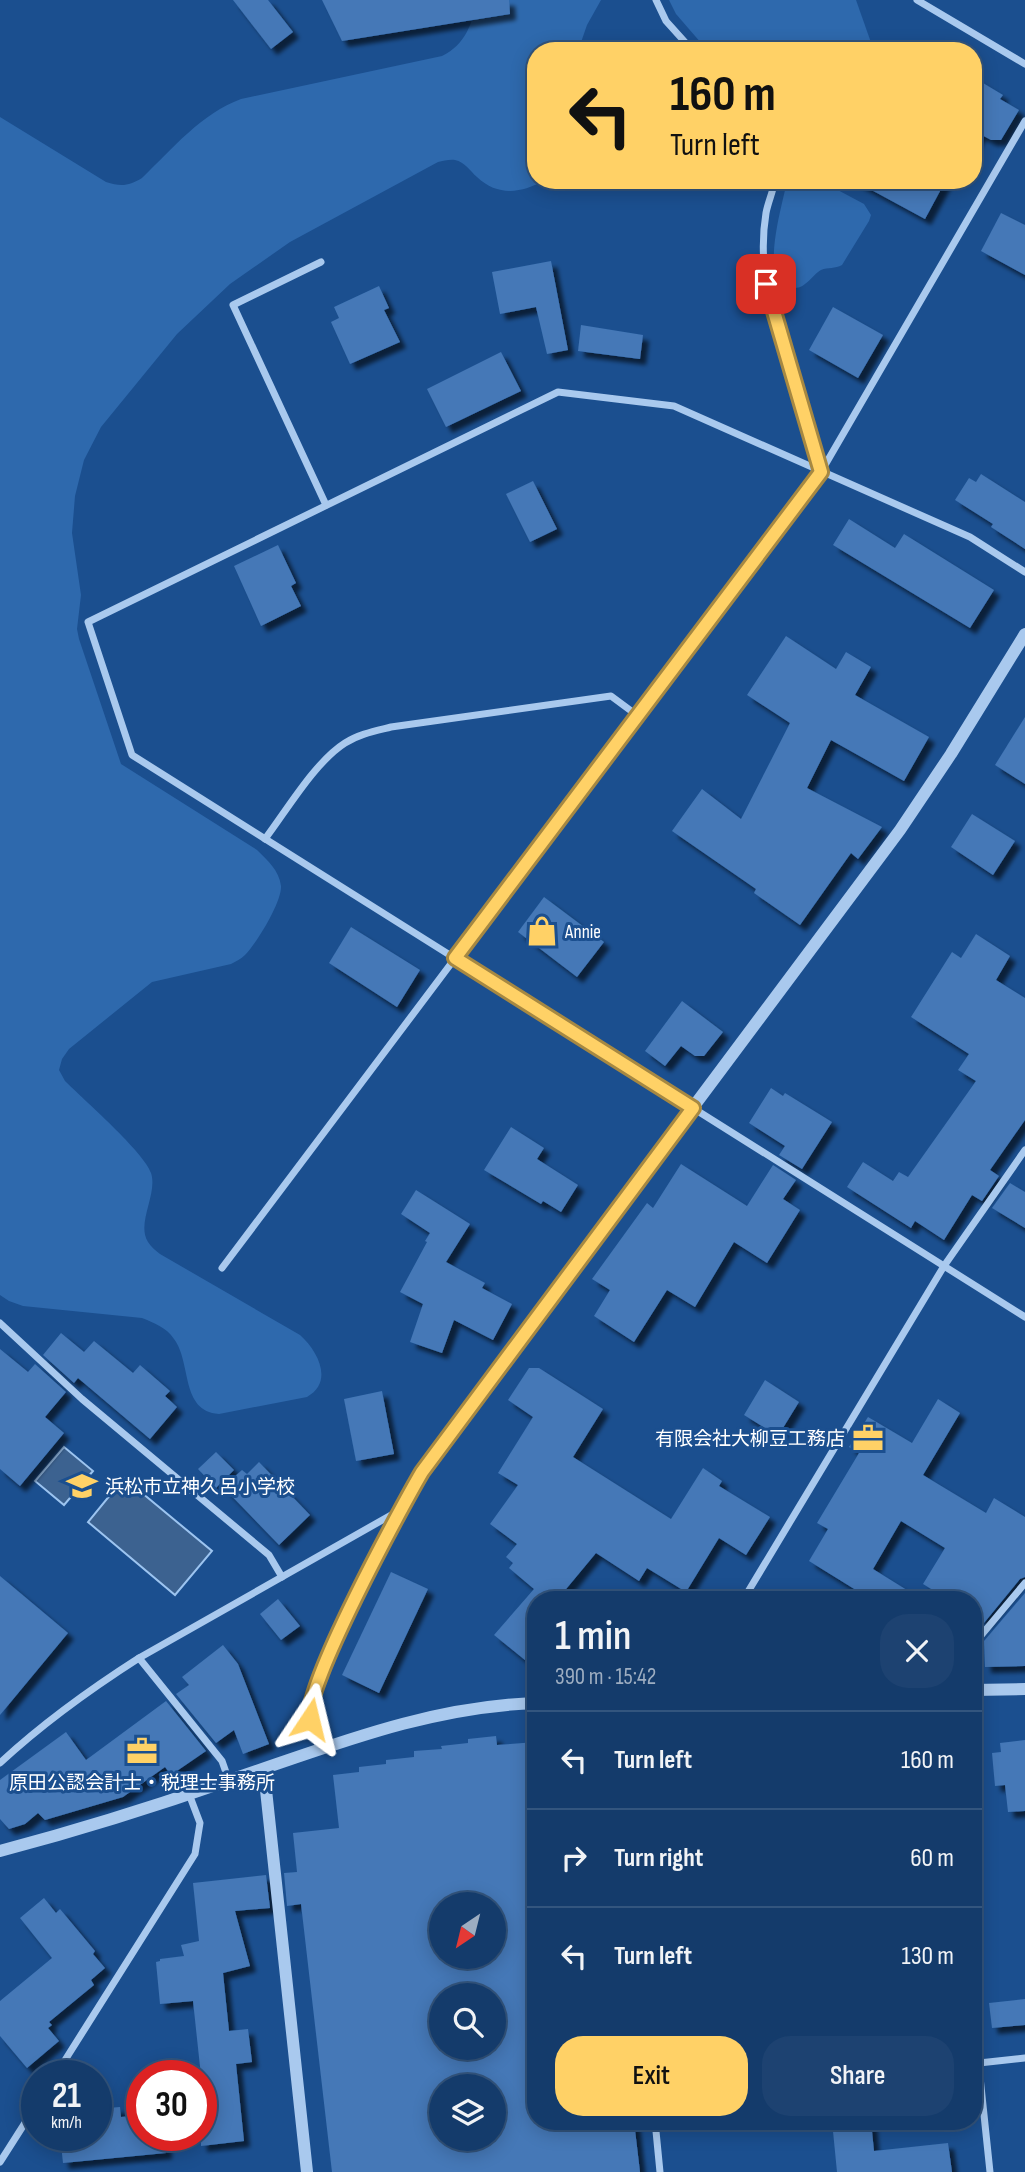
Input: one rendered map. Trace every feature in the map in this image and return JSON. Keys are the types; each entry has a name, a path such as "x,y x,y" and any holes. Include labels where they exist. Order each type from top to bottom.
{"street":[{"path":"656,0 666,20 685,42"},
{"path":"917,0 1025,64"},
{"path":"222,1268 821,472 1025,121"},
{"path":"772,189 762,240 763,270 769,299 821,472"},
{"path":"321,262 233,305 326,505"},
{"path":"1025,572 970,537 674,406 558,392 88,622 132,755 1025,1317"},
{"path":"319,1748 309,1713 317,1681 400,1510 422,1472 900,830 951,754 1025,634"},
{"path":"265,839 326,759 345,743 367,733 391,727 611,696 638,716"},
{"path":"748,1591 944,1266 1025,1150"},
{"path":"0,1323 82,1399 269,1555 282,1577"},
{"path":"0,1763 33,1733 84,1694 139,1658 400,1510"},
{"path":"982,1634 1025,1583"},
{"path":"139,1658 222,1761 229,1781"},
{"path":"982,1690 1025,1689"},
{"path":"0,1851 105,1822 259,1771 319,1748 414,1720 499,1704 527,1703"},
{"path":"259,1771 266,1790 307,2172"},
{"path":"65,2060 195,1854 200,1823 189,1794"},
{"path":"982,2063 1025,2058"},
{"path":"982,2093 990,2172"},
{"path":"0,2162 21,2129"},
{"path":"656,2130 660,2172"}],"shaded area":[{"path":"478,0 601,0 581,42 527,42 527,188 510,191 493,188 459,161 438,162 290,242 230,284 177,334 101,427 84,460 75,496 72,533 81,595 77,629 121,764 257,850 275,870 281,886 268,922 243,956 231,964 152,982 69,1049 59,1070 65,1081 138,1153 151,1173 152,1190 144,1226 151,1246 160,1254 300,1335 317,1358 320,1383 307,1397 219,1414 207,1411 198,1404 192,1395 180,1349 171,1335 160,1326 142,1318 23,1306 0,1295 0,117 106,182 129,184 142,178 200,123 227,105 241,99 442,56 457,46 470,26"},
{"path":"669,0 856,0 871,42 700,42 676,14"},
{"path":"785,189 836,189 864,204 871,215 842,265 821,270 802,286 795,288 783,285 776,274 774,259"},
{"path":"64,1447 93,1471 64,1505 35,1481"},
{"path":"124,1478 212,1551 175,1595 88,1522"}],"building":[{"path":"233,0 268,0 293,32 271,49"},
{"path":"322,0 509,0 510,14 342,41"},
{"path":"982,82 1003,95 1000,99 1019,110 1001,140 991,140 982,135"},
{"path":"870,189 941,189 925,219"},
{"path":"1001,213 1025,225 1025,275 981,251"},
{"path":"551,261 568,350 547,354 536,307 500,314 492,272"},
{"path":"379,286 389,308 384,310 400,342 350,364 331,322 339,318 334,307"},
{"path":"833,307 883,335 858,378 809,350"},
{"path":"581,325 643,335 640,359 578,351"},
{"path":"501,352 521,391 446,427 427,389"},
{"path":"981,474 1025,502 1025,549 991,527 993,524 955,500 969,478 976,482"},
{"path":"533,481 557,529 530,542 506,494"},
{"path":"849,519 895,548 904,534 994,590 970,628 833,545"},
{"path":"278,545 296,583 291,586 301,606 261,626 234,566"},
{"path":"786,636 836,669 846,652 871,667 855,695 929,737 904,781 831,740 807,788 882,827 858,859 851,853 800,925 754,893 756,889 672,831 702,789 741,819 790,723 747,695"},
{"path":"1025,717 1025,784 995,765"},
{"path":"972,814 1015,841 993,875 951,847"},
{"path":"544,897 604,942 577,977 518,932"},
{"path":"351,927 420,970 397,1007 329,963"},
{"path":"976,934 1010,956 996,980 1025,998 1025,1120 990,1170 999,1176 982,1201 972,1195 944,1240 915,1221 911,1228 847,1187 863,1162 893,1181 899,1172 908,1177 976,1081 958,1070 969,1054 911,1017 952,952 961,958"},
{"path":"682,1001 723,1032 704,1056 695,1056 681,1046 665,1066 645,1051"},
{"path":"771,1088 783,1096 785,1093 832,1122 802,1169 779,1155 785,1146 749,1123"},
{"path":"511,1127 544,1148 537,1159 578,1185 561,1212 543,1201 541,1204 484,1170"},
{"path":"681,1164 747,1206 773,1165 796,1180 783,1199 800,1210 767,1263 734,1242 695,1307 667,1290 634,1342 594,1316 610,1290 592,1279 647,1203 653,1208"},
{"path":"1010,1183 1025,1192 1025,1228 992,1208"},
{"path":"416,1190 470,1224 446,1262 485,1283 482,1288 512,1304 493,1340 454,1320 442,1353 410,1342 423,1304 400,1292 430,1233 401,1214"},
{"path":"61,1333 84,1352 94,1341 133,1373 140,1365 170,1391 165,1396 177,1407 150,1439 78,1378 74,1383 43,1355"},
{"path":"0,1349 28,1372 35,1364 66,1392 45,1417 64,1433 20,1486 0,1469"},
{"path":"529,1368 539,1368 603,1409 573,1457 671,1519 703,1468 722,1481 719,1486 770,1517 746,1555 719,1538 687,1591 647,1568 639,1581 596,1553 564,1591 532,1591 534,1589 509,1568 513,1563 506,1557 517,1544 490,1524 518,1485 498,1473 533,1417 508,1400"},
{"path":"765,1380 799,1402 778,1436 744,1415"},
{"path":"382,1391 394,1454 356,1461 344,1399"},
{"path":"938,1399 960,1413 923,1475 986,1513 994,1498 1025,1517 1025,1577 1020,1579 984,1623 982,1591 934,1591 923,1584 945,1548 901,1521 873,1569 908,1591 857,1591 809,1561 828,1529 817,1523 859,1453 849,1447 868,1417 912,1443"},
{"path":"216,1452 234,1470 216,1488 198,1469"},
{"path":"259,1462 310,1515 279,1545 223,1487 242,1470 247,1474"},
{"path":"391,1572 428,1589 379,1693 342,1675"},
{"path":"0,1576 68,1633 0,1715"},
{"path":"1025,1593 1025,1666 985,1667 984,1641"},
{"path":"527,1597 527,1662 494,1635"},
{"path":"278,1599 300,1626 281,1640 260,1614"},
{"path":"223,1645 238,1664 269,1744 243,1754 234,1730 216,1743 176,1694 189,1685 182,1677"},
{"path":"166,1701 206,1751 171,1775 165,1767 123,1797 45,1820 38,1813 25,1824 9,1829 0,1819 0,1780 66,1732 86,1760"},
{"path":"496,1736 497,1745 527,1743 527,2130 635,2130 640,2172 332,2172 301,1904 287,1906 284,1873 297,1872 293,1833 339,1828 333,1775 359,1772 359,1767 414,1757 414,1751 442,1749 441,1746"},
{"path":"1025,1740 1025,1811 1008,1812 1005,1785 995,1786 992,1753 1001,1752 1000,1743"},
{"path":"266,1875 270,1908 235,1911 250,1966 223,1973 229,2031 248,2029 252,2062 236,2064 244,2141 217,2144 217,2060 199,2060 193,2001 160,2004 156,1962 184,1956 181,1945 199,1941 193,1883"},
{"path":"44,1898 56,1913 60,1909 95,1951 93,1954 105,1968 91,1980 94,1985 49,2022 52,2025 48,2028 59,2041 36,2060 21,2061 0,2036 0,2001 52,1958 20,1918"},
{"path":"1025,1999 1025,2025 992,2028 989,2003"},
{"path":"120,2107 121,2117 126,2117 126,2151 166,2153 63,2163 62,2151 112,2151 112,2108"},
{"path":"833,2130 872,2130 874,2151 948,2143 952,2172 837,2172"}],"place":[{"name":"Annie","path":"542,931"},
{"name":"有限会社大柳豆工務店","path":"868,1438"},
{"name":"浜松市立神久呂小学校","path":"82,1486"},
{"name":"原田公認会計士・税理士事務所","path":"142,1751"}],"route":[{"path":"310,1719 317,1681 385,1538 422,1472 693,1108 455,958 821,472 766,284"}]}
